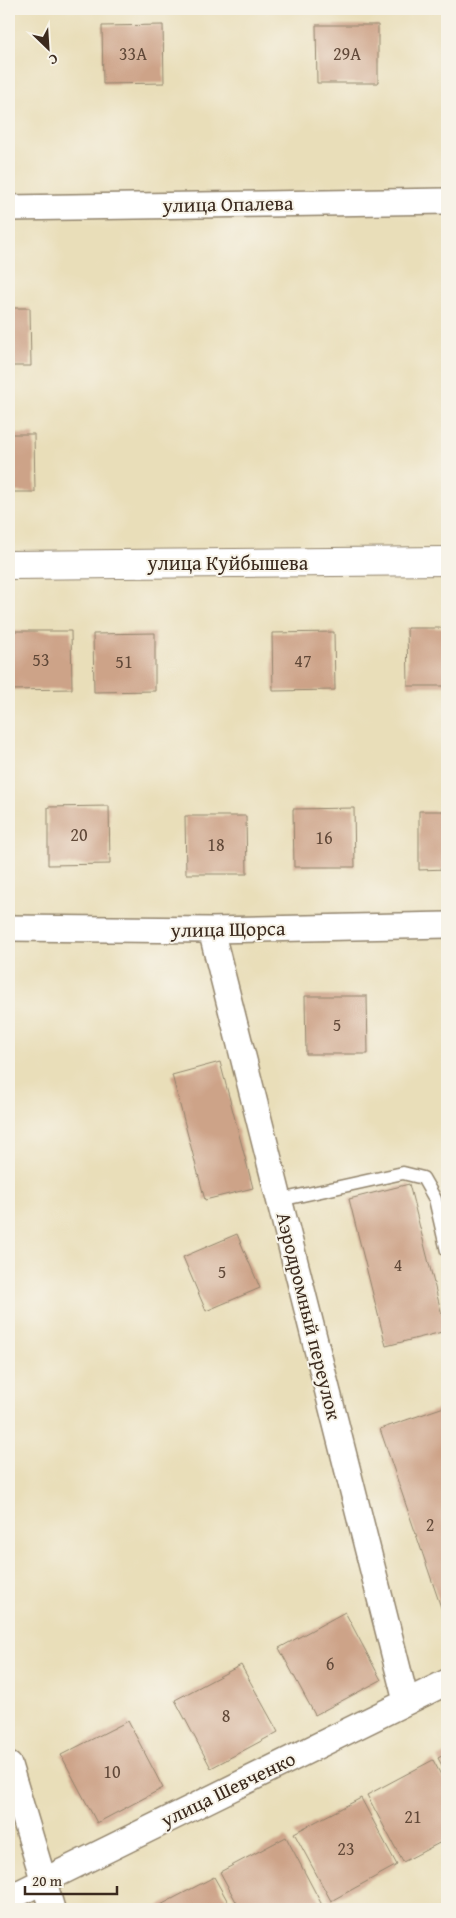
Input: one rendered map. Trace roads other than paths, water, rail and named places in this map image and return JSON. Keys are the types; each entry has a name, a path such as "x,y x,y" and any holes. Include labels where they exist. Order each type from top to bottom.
{"street":[{"name":"улица Опалева","path":"9,208 447,201"},
{"name":"улица Куйбышева","path":"9,565 447,561"},
{"name":"улица Щорса","path":"9,928 211,930 447,925"},
{"name":"Аэродромный переулок","path":"211,930 406,1701"},
{"name":"улица Шевченко","path":"9,1898 447,1682"},
{"path":"9,1765 52,1909"}],"lane":[{"path":"280,1200 403,1172 423,1178 435,1199 447,1251"}]}
